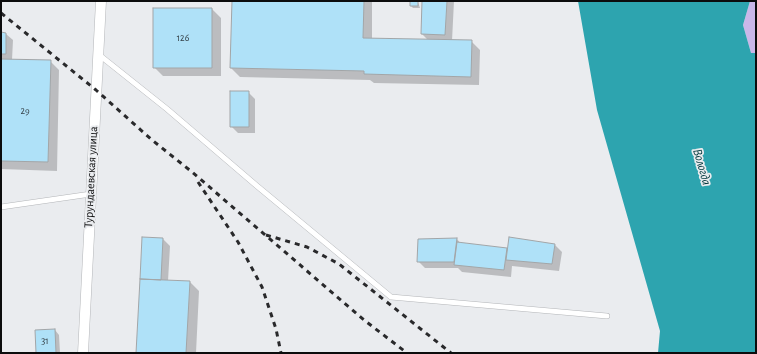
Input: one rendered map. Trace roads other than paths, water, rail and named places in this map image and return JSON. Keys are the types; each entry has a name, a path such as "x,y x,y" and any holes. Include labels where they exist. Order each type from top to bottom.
{"street":[{"name":"Турундаевская улица","path":"83,353 101,1"}],"lane":[{"path":"98,53 172,113 257,186 391,297 607,316"},
{"path":"1,207 90,194"}],"water":[{"name":"Вологда","path":"578,1 750,1 743,25 751,53 756,53 756,353 658,353 660,331 597,110"}],"railway":[{"path":"1,13 96,90 152,140 192,172 364,320 407,353"},
{"path":"198,182 238,242 262,287 276,329 281,353"},
{"path":"266,235 307,247 339,264 451,353"}]}
